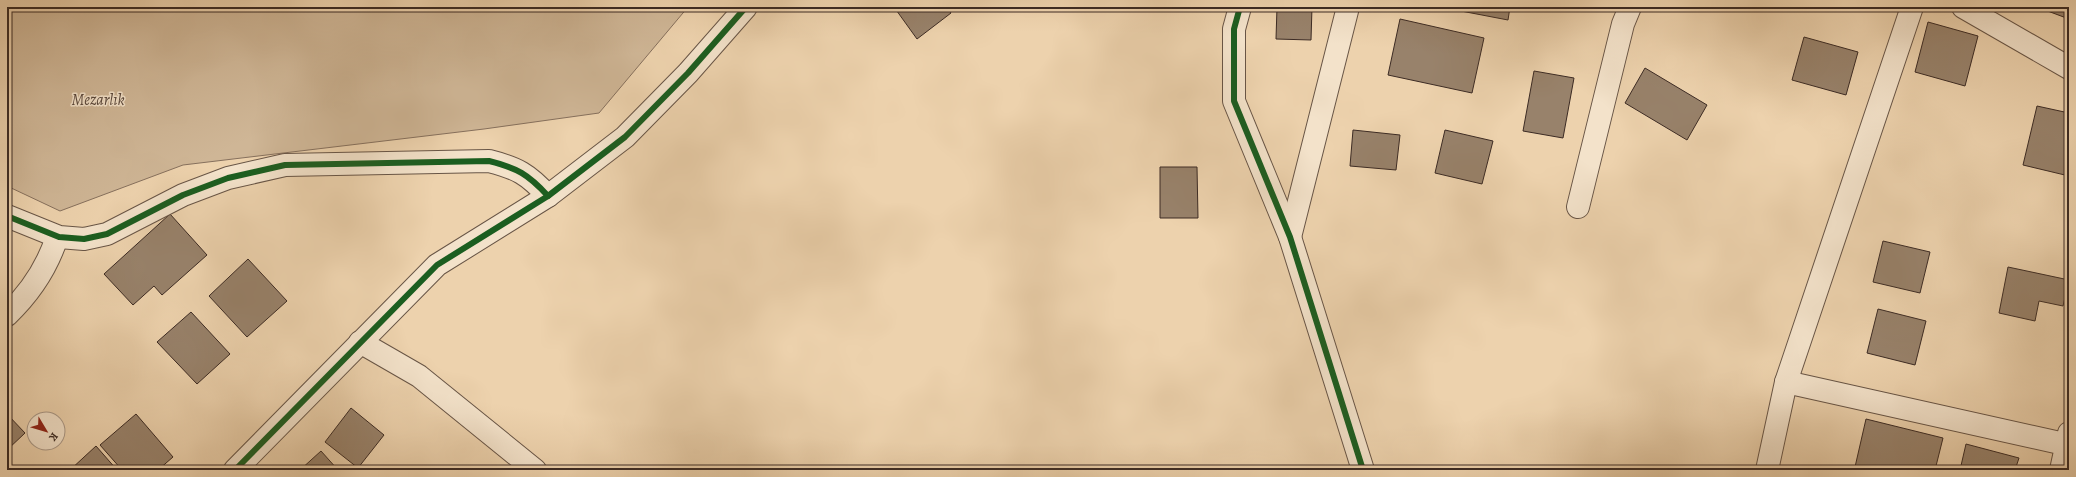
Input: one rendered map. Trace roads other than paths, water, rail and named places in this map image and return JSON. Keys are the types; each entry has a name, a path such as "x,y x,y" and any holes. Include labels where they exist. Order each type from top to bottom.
{"street":[{"path":"235,470 437,265 548,196 625,137 688,73 746,7"},
{"path":"1240,7 1234,30 1234,101 1290,236 1363,470"},
{"path":"1290,236 1348,7"},
{"path":"1578,207 1624,24 1630,7"},
{"path":"1767,470 1786,382 1912,7"},
{"path":"1963,7 2069,68"},
{"path":"7,216 57,237 84,239 107,234 183,195 228,178 285,166 489,161 518,170 536,183 548,196"},
{"path":"7,315 30,290 42,272 57,237"},
{"path":"360,342 419,376 535,470"},
{"path":"1786,382 2068,441 2060,470"}],"park label":[{"name":"Mezarlık","path":"98,99"}]}
